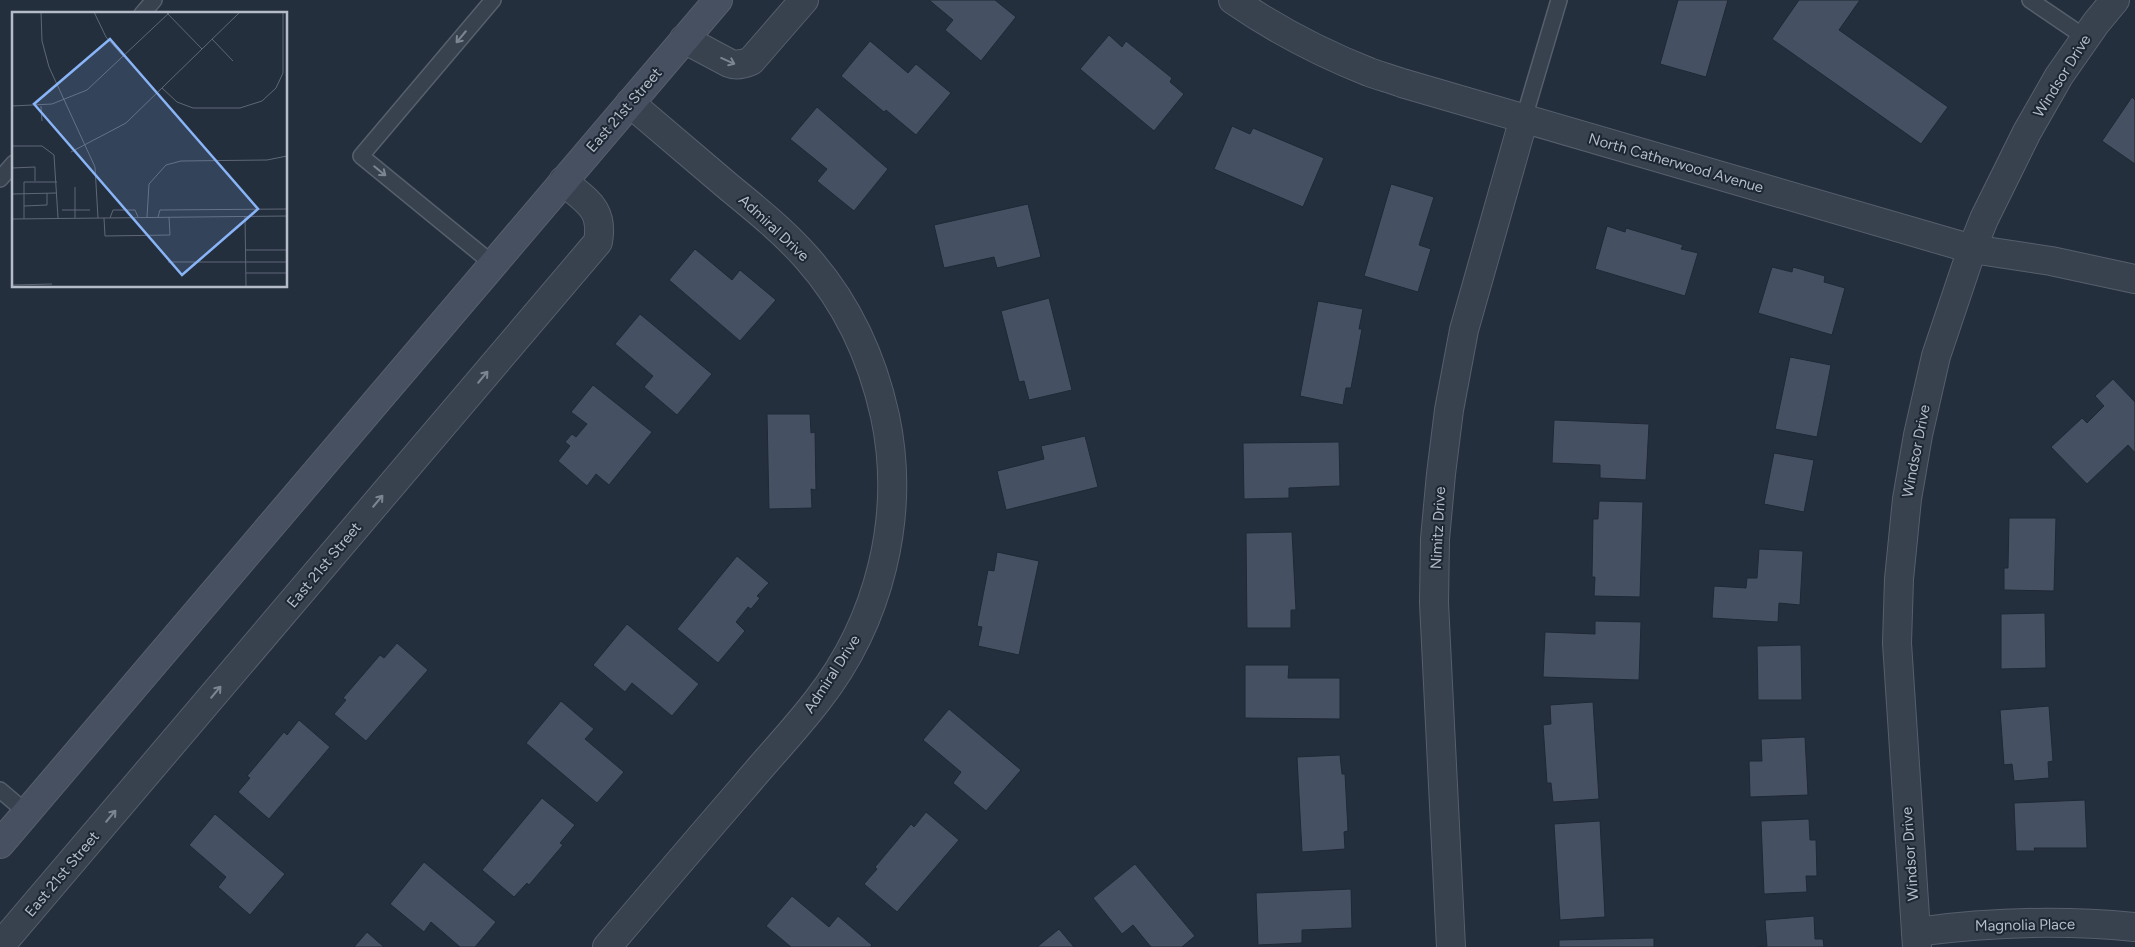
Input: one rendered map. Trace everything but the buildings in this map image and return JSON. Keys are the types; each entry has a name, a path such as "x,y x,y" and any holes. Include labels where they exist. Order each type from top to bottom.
{"main road":[{"name":"East 21st Street","path":"0,844 718,0"}],"street":[{"path":"684,39 734,65 747,63 751,61 804,0"},
{"name":"North Catherwood Avenue","path":"1233,0 1269,23 1311,46 1372,73 1972,249 2052,261 2135,279"},
{"name":"Windsor Drive","path":"1916,940 1897,643 1899,579 1907,499 1918,435 1936,356 1972,249 2027,132 2059,76 2115,0"},
{"name":"Admiral Drive","path":"606,947 818,700 854,645 873,599 883,568 892,503 891,454 879,389 862,342 838,298 817,270 784,233 630,104"},
{"name":"Nimitz Drive","path":"1451,947 1434,603 1441,474 1449,410 1464,330 1524,118"},
{"name":"East 21st Street","path":"0,946 598,242 600,224 595,210 563,181"},
{"name":"Magnolia Place","path":"1916,940 1963,926 2060,923 2135,927"}],"lane":[{"path":"144,12 154,0"},
{"path":"492,0 361,156 493,264"},
{"path":"1524,118 1559,0"},
{"path":"2030,0 2086,38"},
{"path":"0,179 12,165"},
{"path":"0,790 27,813"}]}
